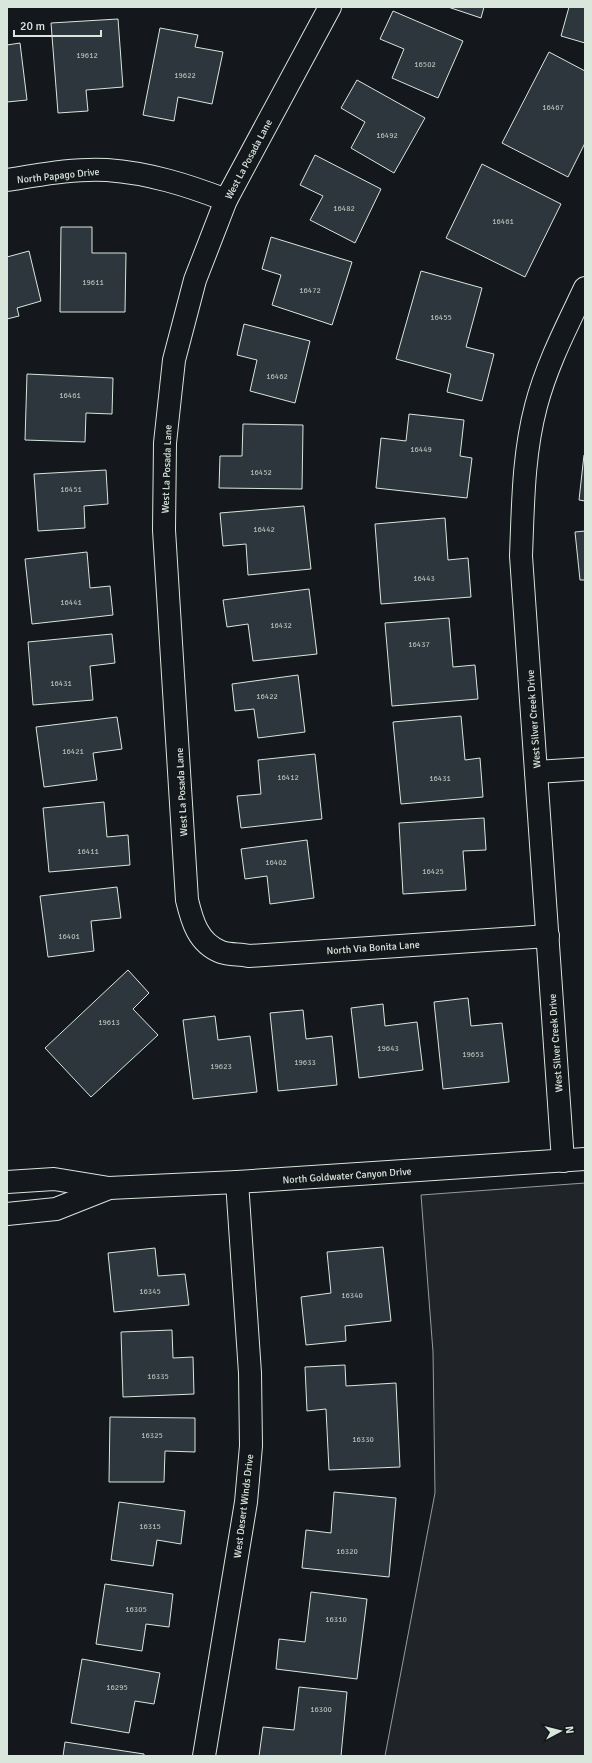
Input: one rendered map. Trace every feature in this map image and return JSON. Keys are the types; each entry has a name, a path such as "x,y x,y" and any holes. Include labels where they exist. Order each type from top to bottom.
{"street":[{"name":"West La Posada Lane","path":"201,939 193,922 187,900 164,530 165,443 174,360 195,280 226,200 330,7"},
{"name":"North Papago Drive","path":"7,180 69,172 107,170 153,176 190,186 226,200"},
{"name":"West Silver Creek Drive","path":"563,1161 521,556 524,476 536,406 555,350 585,288"},
{"path":"536,772 585,768"},
{"name":"North Via Bonita Lane","path":"201,939 221,952 249,956 548,936"},
{"name":"North Goldwater Canyon Drive","path":"7,1182 54,1179 109,1188 237,1182 585,1159"},
{"name":"West Desert Winds Drive","path":"204,1756 246,1502 251,1446 250,1373 237,1182"},
{"name":"North Goldwater Canyon Drive","path":"7,1214 56,1209 109,1188"}],"shaded area":[{"path":"585,1183 585,1756 385,1756 435,1493 433,1352 421,1195"}],"building":[{"path":"448,7 484,7 481,18"},
{"path":"569,7 585,7 585,43 561,36"},
{"path":"393,11 463,41 438,98 392,78 404,49 380,39"},
{"path":"118,19 123,87 86,90 88,111 58,113 51,23"},
{"path":"160,28 198,35 195,47 223,52 212,104 178,97 174,121 143,115"},
{"path":"20,43 27,100 7,102 7,45"},
{"path":"549,52 585,71 585,143 568,177 502,143"},
{"path":"357,80 425,118 394,173 351,148 365,122 341,108"},
{"path":"315,155 381,189 355,243 310,220 323,196 300,185"},
{"path":"482,164 561,204 525,277 446,238"},
{"path":"61,227 92,227 92,253 126,253 125,312 60,312"},
{"path":"271,237 352,262 332,325 272,305 281,275 262,269"},
{"path":"29,251 41,301 17,308 19,316 7,319 7,257"},
{"path":"421,271 482,288 466,347 494,354 482,401 447,392 451,374 396,359"},
{"path":"244,324 310,341 295,403 250,391 257,360 237,355"},
{"path":"27,374 113,378 112,414 86,413 85,442 25,440"},
{"path":"409,414 464,420 460,456 472,458 467,498 376,488 381,438 406,441"},
{"path":"243,424 303,425 302,489 219,488 220,456 242,456"},
{"path":"585,455 585,501 579,500"},
{"path":"106,470 108,504 84,506 85,528 38,531 34,474"},
{"path":"304,506 311,569 248,575 246,544 223,546 220,513"},
{"path":"445,518 448,560 468,558 471,597 381,604 375,524"},
{"path":"585,531 585,580 580,580 575,532"},
{"path":"87,552 90,588 110,586 113,615 32,624 25,559"},
{"path":"309,589 317,654 253,661 248,624 227,627 223,600"},
{"path":"449,618 453,667 475,665 478,699 392,706 385,623"},
{"path":"112,634 115,663 90,666 93,700 33,705 28,642"},
{"path":"298,675 305,732 258,738 254,709 235,711 232,684"},
{"path":"461,716 465,760 480,758 483,797 401,804 393,722"},
{"path":"117,717 122,749 93,753 97,780 44,787 36,727"},
{"path":"315,754 322,819 241,828 237,796 261,794 258,760"},
{"path":"104,802 107,837 128,835 130,865 49,872 43,808"},
{"path":"484,818 486,850 463,851 466,890 403,894 399,823"},
{"path":"307,840 314,898 270,904 267,876 245,879 241,849"},
{"path":"117,887 121,918 91,921 94,951 48,957 40,896"},
{"path":"128,970 149,993 133,1009 158,1035 91,1097 45,1048"},
{"path":"468,998 471,1026 502,1023 509,1082 443,1089 434,1002"},
{"path":"383,1004 385,1026 417,1022 423,1070 359,1078 351,1008"},
{"path":"303,1010 306,1039 332,1036 337,1085 278,1091 270,1013"},
{"path":"215,1016 218,1040 250,1036 257,1092 193,1099 183,1020"},
{"path":"383,1247 391,1321 345,1326 346,1341 306,1345 301,1297 331,1293 327,1252"},
{"path":"155,1248 158,1276 185,1274 189,1305 114,1312 108,1253"},
{"path":"172,1330 173,1358 193,1357 194,1394 123,1397 121,1332"},
{"path":"345,1365 346,1386 396,1383 400,1467 329,1470 326,1409 307,1411 305,1367"},
{"path":"110,1417 195,1418 195,1452 165,1451 164,1482 109,1482"},
{"path":"334,1492 396,1498 389,1577 302,1568 306,1530 331,1533"},
{"path":"119,1502 185,1511 181,1544 157,1540 153,1566 111,1560"},
{"path":"105,1584 173,1594 169,1627 146,1624 142,1651 96,1644"},
{"path":"311,1592 367,1599 357,1679 276,1669 279,1639 305,1642"},
{"path":"82,1659 160,1673 154,1704 135,1701 129,1733 71,1723"},
{"path":"299,1687 347,1692 341,1756 259,1756 263,1727 294,1730"},
{"path":"65,1742 144,1754 144,1756 63,1756"}]}
